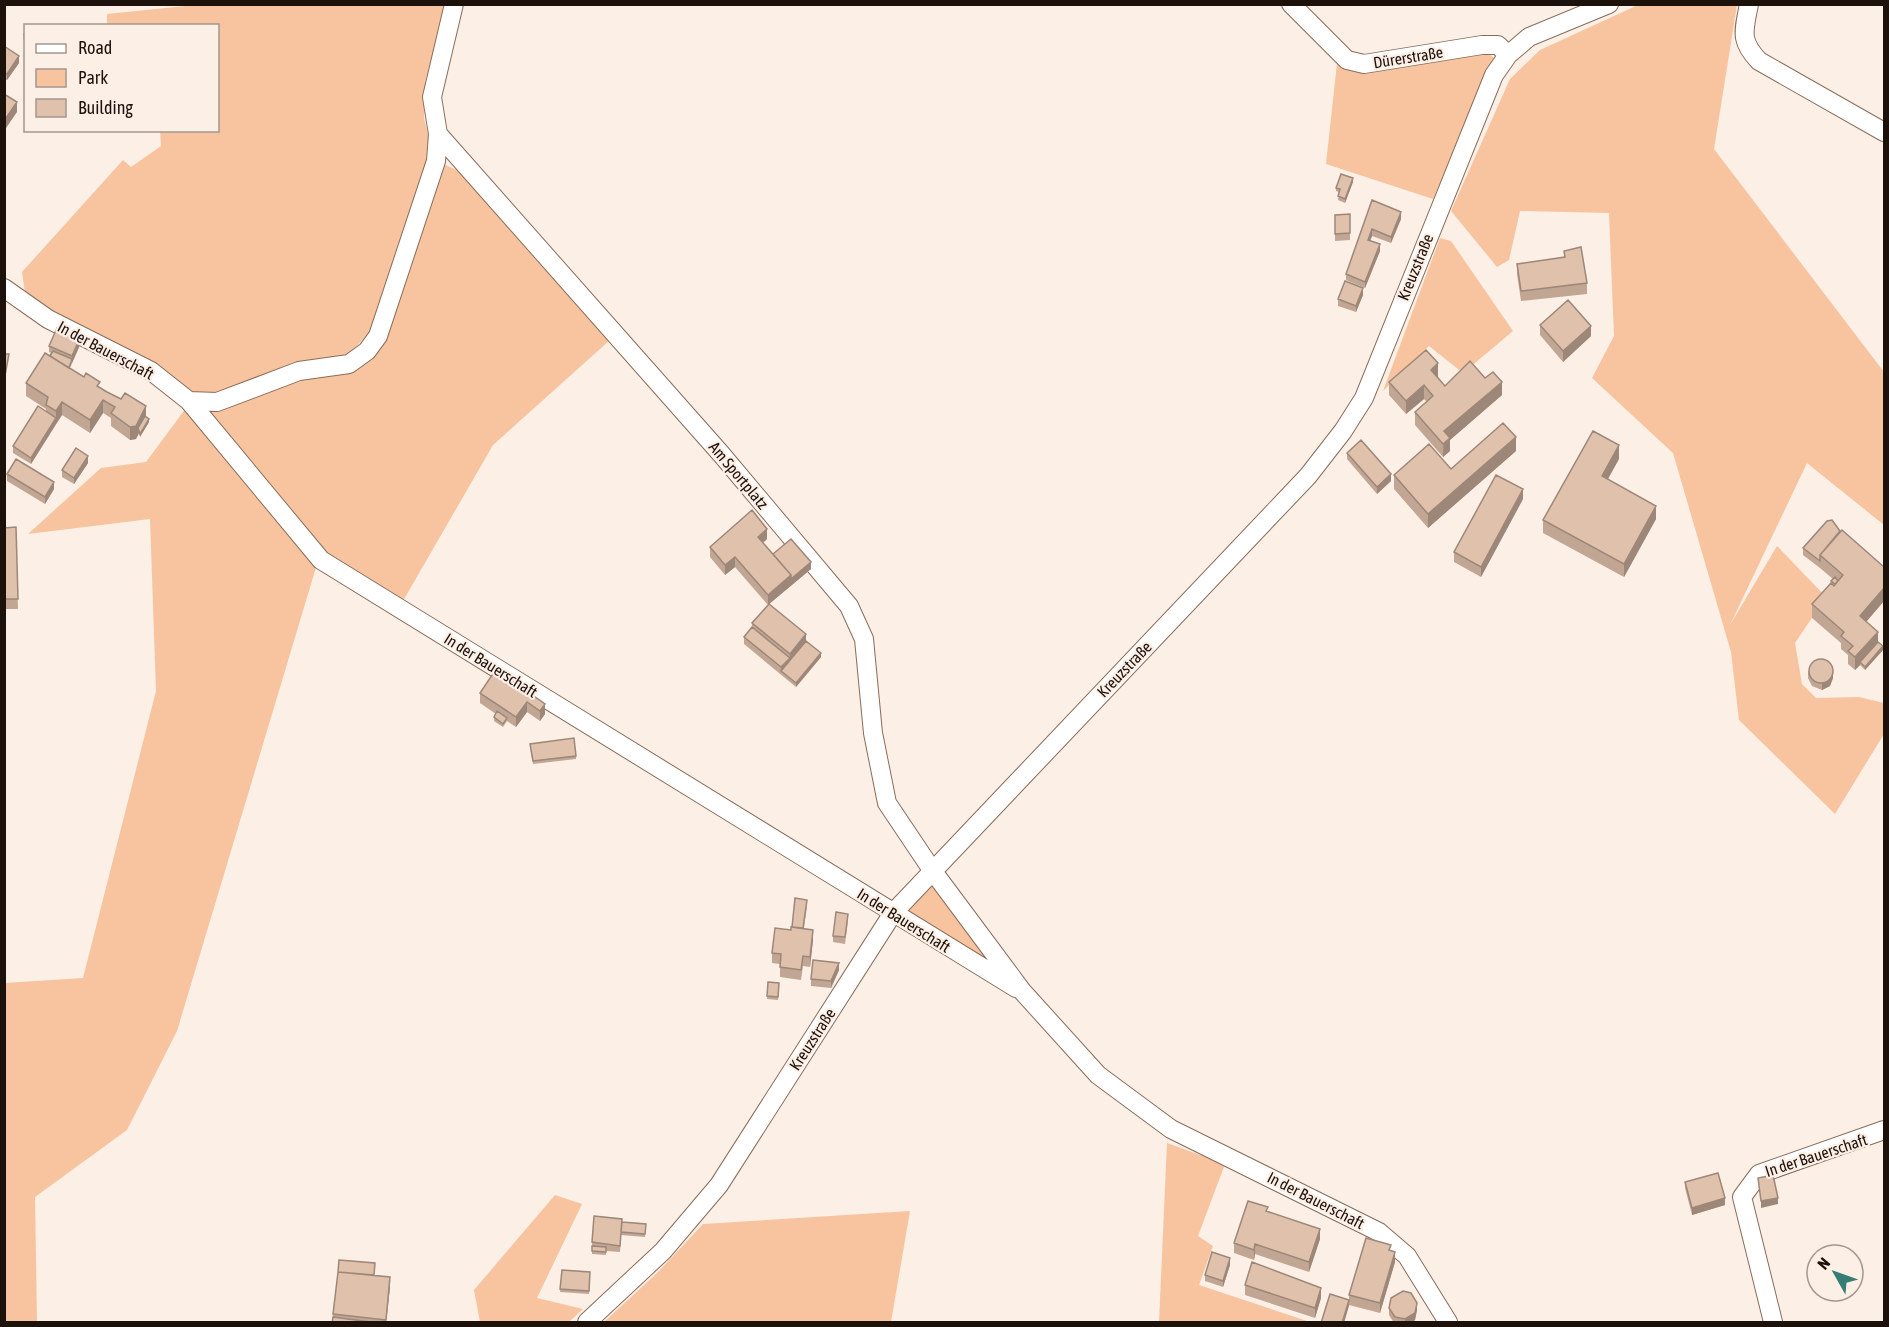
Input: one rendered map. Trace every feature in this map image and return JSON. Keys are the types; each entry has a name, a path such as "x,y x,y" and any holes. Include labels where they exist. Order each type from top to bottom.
{"street":[{"path":"189,401 217,402 299,371 349,364 367,351 378,336 436,161 438,134 432,97 454,4"},
{"name":"Dürerstraße","path":"1291,4 1347,60 1364,64 1482,45 1498,45 1508,55"},
{"name":"Kreuzstraße","path":"587,1323 663,1251 719,1185 893,913 1308,476 1343,431 1364,398 1494,75 1508,55 1529,38 1609,4"},
{"path":"1749,4 1743,36 1749,50 1759,61 1884,132"},
{"name":"Am Sportplatz","path":"438,134 722,455 849,606 864,639 873,733 887,803 932,870"},
{"name":"In der Bauerschaft","path":"4,288 48,319 151,371 189,401 321,560 1004,983 1022,991"},
{"name":"In der Bauerschaft","path":"932,870 1022,991 1098,1075 1171,1129 1379,1232 1407,1256 1448,1323"},
{"name":"In der Bauerschaft","path":"1773,1323 1742,1197 1759,1174 1884,1130"}],"green space":[{"path":"205,4 446,5 425,82 424,118 430,142 427,171 372,328 348,357 220,395 194,395 160,369 49,309 25,293 22,272 123,160 131,167 161,146 160,132 219,132 219,24 107,24 107,14"},
{"path":"1638,5 1737,5 1714,149 1884,372 1884,525 1807,463 1730,625 1777,546 1826,597 1795,643 1802,684 1816,698 1859,697 1884,703 1884,734 1835,814 1739,720 1731,652 1673,453 1592,378 1614,336 1609,213 1520,211 1509,260 1497,267 1451,211 1510,79 1540,50"},
{"path":"1484,50 1494,58 1433,199 1326,164 1337,63 1367,68"},
{"path":"445,165 460,171 610,340 493,445 403,601 326,556 207,413 298,379 386,339"},
{"path":"1440,238 1451,241 1513,331 1463,373 1429,346 1383,391"},
{"path":"186,408 317,564 177,1031 127,1130 35,1197 37,1322 5,1322 5,983 83,978 156,691 150,519 28,534 101,468 146,462"},
{"path":"933,884 995,964 992,968 906,912"},
{"path":"1167,1143 1225,1164 1198,1236 1213,1246 1199,1285 1310,1322 1159,1322"},
{"path":"555,1195 582,1204 537,1298 583,1309 569,1322 480,1322 474,1290"},
{"path":"910,1211 891,1322 604,1322 658,1272 703,1224"}],"building":[{"path":"4,46 19,56 7,74 4,72"},
{"path":"4,94 17,102 4,121"},
{"path":"1341,174 1353,178 1345,199 1338,196 1340,189 1336,188"},
{"path":"1372,200 1401,212 1391,237 1372,229 1368,240 1380,244 1365,282 1346,274"},
{"path":"1350,214 1350,233 1335,234 1335,215"},
{"path":"1581,247 1587,283 1521,291 1517,264 1565,257 1564,251"},
{"path":"1345,281 1363,288 1356,306 1338,299"},
{"path":"1568,300 1591,326 1563,351 1540,325"},
{"path":"57,328 80,338 72,356 49,346"},
{"path":"1426,350 1438,363 1431,370 1445,386 1470,361 1485,378 1493,372 1502,382 1444,431 1450,438 1443,444 1415,412 1433,396 1424,385 1406,401 1389,382"},
{"path":"53,351 72,359 69,368 50,356"},
{"path":"45,353 84,377 86,373 100,382 97,386 107,392 121,399 125,393 146,406 136,426 130,427 111,413 115,407 103,400 90,420 62,402 56,411 46,405 48,397 26,383"},
{"path":"4,354 9,354 4,381"},
{"path":"38,406 56,418 31,458 13,446"},
{"path":"145,416 149,419 140,434 138,428"},
{"path":"1503,423 1516,437 1428,514 1394,475 1429,444 1451,469"},
{"path":"1593,431 1619,445 1602,476 1656,506 1624,564 1543,520"},
{"path":"1361,440 1391,474 1377,487 1347,453"},
{"path":"76,448 88,456 74,478 62,470"},
{"path":"16,459 54,482 45,497 7,474"},
{"path":"1496,475 1523,489 1481,567 1454,552"},
{"path":"752,510 767,529 758,537 791,575 768,595 735,557 725,565 710,547"},
{"path":"1832,520 1840,531 1820,555 1820,561 1803,548 1827,521"},
{"path":"16,527 18,599 4,599 4,528"},
{"path":"1842,530 1884,567 1884,588 1860,616 1878,632 1855,657 1848,651 1853,646 1841,636 1844,632 1812,604 1831,583 1834,586 1843,575 1820,555"},
{"path":"791,539 811,562 791,579 791,575 773,554"},
{"path":"1835,577 1838,581 1835,584 1831,581"},
{"path":"769,604 806,634 790,654 752,623"},
{"path":"752,627 790,658 781,667 744,637"},
{"path":"806,641 821,653 796,683 781,671"},
{"path":"1878,642 1883,646 1865,667 1860,662"},
{"path":"1821,659 1826,660 1832,666 1832,676 1826,682 1821,683 1816,682 1810,676 1809,671 1810,666 1816,660"},
{"path":"496,669 545,704 540,711 527,702 516,717 480,693"},
{"path":"497,711 507,718 503,724 494,717"},
{"path":"574,738 576,756 533,761 530,744"},
{"path":"795,898 807,900 803,928 792,927"},
{"path":"836,912 848,914 845,937 833,936"},
{"path":"791,927 813,930 810,957 803,956 801,970 780,967 781,954 772,953 775,928 791,930"},
{"path":"813,960 839,963 831,981 811,979"},
{"path":"768,982 779,983 778,997 767,996"},
{"path":"1718,1173 1725,1198 1692,1208 1685,1182"},
{"path":"1773,1175 1778,1198 1761,1201 1758,1178"},
{"path":"1248,1201 1268,1207 1266,1211 1320,1229 1309,1262 1255,1244 1254,1250 1234,1243"},
{"path":"594,1216 622,1219 620,1246 592,1242"},
{"path":"622,1222 646,1224 645,1234 621,1232"},
{"path":"1366,1238 1391,1245 1389,1250 1395,1252 1380,1303 1349,1295"},
{"path":"592,1246 606,1247 606,1252 592,1251"},
{"path":"1212,1252 1230,1258 1223,1281 1205,1275"},
{"path":"339,1260 375,1263 374,1275 338,1272"},
{"path":"1252,1262 1321,1288 1315,1308 1245,1285"},
{"path":"562,1270 590,1272 589,1291 560,1289"},
{"path":"338,1272 390,1277 386,1320 333,1314"},
{"path":"1403,1291 1411,1293 1417,1303 1415,1313 1405,1319 1395,1317 1389,1308 1391,1298"},
{"path":"1330,1294 1349,1300 1342,1323 1321,1323"},
{"path":"333,1317 378,1323 332,1323"}]}
